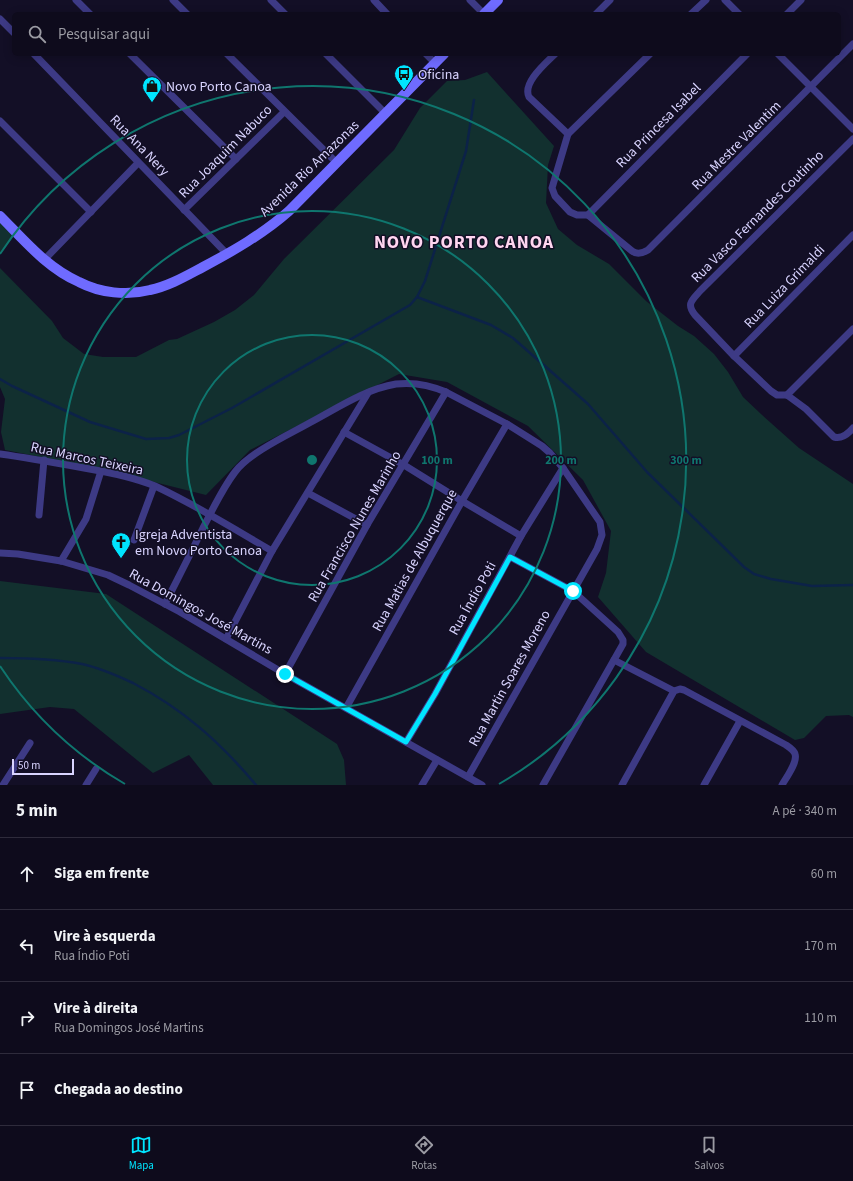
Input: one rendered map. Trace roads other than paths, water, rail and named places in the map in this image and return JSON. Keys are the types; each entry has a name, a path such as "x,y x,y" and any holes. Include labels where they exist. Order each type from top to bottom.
{"street":[{"path":"76,0 88,12"},
{"path":"173,0 185,12"},
{"path":"271,0 283,12"},
{"path":"374,0 385,12"},
{"path":"470,0 482,12"},
{"path":"486,12 498,0"},
{"path":"598,12 610,0"},
{"path":"693,12 706,0"},
{"path":"725,0 736,12"},
{"path":"789,12 801,0"},
{"path":"0,19 12,31"},
{"name":"Rua Mestre Valentim","path":"588,215 632,251 641,253 648,250 811,88 853,44"},
{"name":"Rua Ana Nery","path":"36,56 227,254"},
{"path":"132,56 236,159"},
{"path":"229,56 336,162"},
{"path":"328,56 385,113"},
{"path":"428,56 435,63"},
{"name":"Avenida Rio Amazonas","path":"0,216 44,260 65,275 80,283 107,291 120,293 149,290 165,286 227,254 275,223 289,211 442,56"},
{"path":"553,56 534,76 527,90 531,99 568,134"},
{"path":"588,215 577,215 570,212 553,192 554,183 568,134 648,56"},
{"name":"Rua Princesa Isabel","path":"588,215 745,56"},
{"path":"780,56 853,129"},
{"name":"Rua Joaquim Nabuco","path":"184,210 284,112"},
{"path":"0,121 91,212"},
{"name":"Rua Vasco Fernandes Coutinho","path":"734,356 691,311 690,304 700,291 853,139"},
{"path":"44,260 138,163"},
{"name":"Rua Luiza Grimaldi","path":"734,356 853,235"},
{"path":"787,395 853,328"},
{"path":"734,356 775,394 787,395 806,409 834,437 840,438 853,428"},
{"name":"Rua Martin Soares Moreno","path":"165,604 210,514 235,472 256,453 368,392 396,384 409,383 424,385 446,392 507,424 542,446 563,468 600,522 602,536 597,549 468,777"},
{"path":"226,639 272,551 368,392"},
{"name":"Rua Francisco Nunes Marinho","path":"285,674 368,525 446,392"},
{"name":"Rua Matias de Albuquerque","path":"346,708 507,424"},
{"path":"344,432 404,465 522,536"},
{"name":"Rua Marcos Teixeira","path":"0,454 44,460 101,471 127,477 154,486 210,514 272,551"},
{"path":"39,515 44,460"},
{"name":"Rua Índio Poti","path":"406,742 439,687 522,536 563,468"},
{"path":"61,561 86,519 101,471"},
{"path":"134,540 154,486"},
{"path":"308,493 368,525"},
{"name":"Rua Domingos José Martins","path":"0,553 18,554 61,561 108,575 165,604 285,674 482,785"},
{"path":"510,557 573,591 618,632 623,640 623,644 543,785"},
{"path":"614,660 674,691"},
{"path":"622,785 674,691 680,689 786,745 794,752 796,759 782,785"},
{"path":"704,785 740,721"},
{"path":"3,785 30,743"},
{"path":"422,785 437,760"},
{"path":"86,785 96,769"}],"waterway":[{"path":"0,379 90,422 146,439 169,438 179,435 232,408 410,305 417,297 425,281 466,151 474,100"},
{"path":"417,297 491,325 513,338 588,404 647,472 744,567 754,574 771,579 812,586 853,585"},
{"path":"0,658 41,659 82,664 108,672 133,683 168,704 200,728 229,755 256,785"}],"place":[{"name":"Oficina","path":"404,91"},
{"name":"Novo Porto Canoa","path":"152,103"},
{"name":"Igreja Adventista em Novo Porto Canoa","path":"121,559"}],"district":[{"name":"NOVO PORTO CANOA","path":"464,242"}]}
